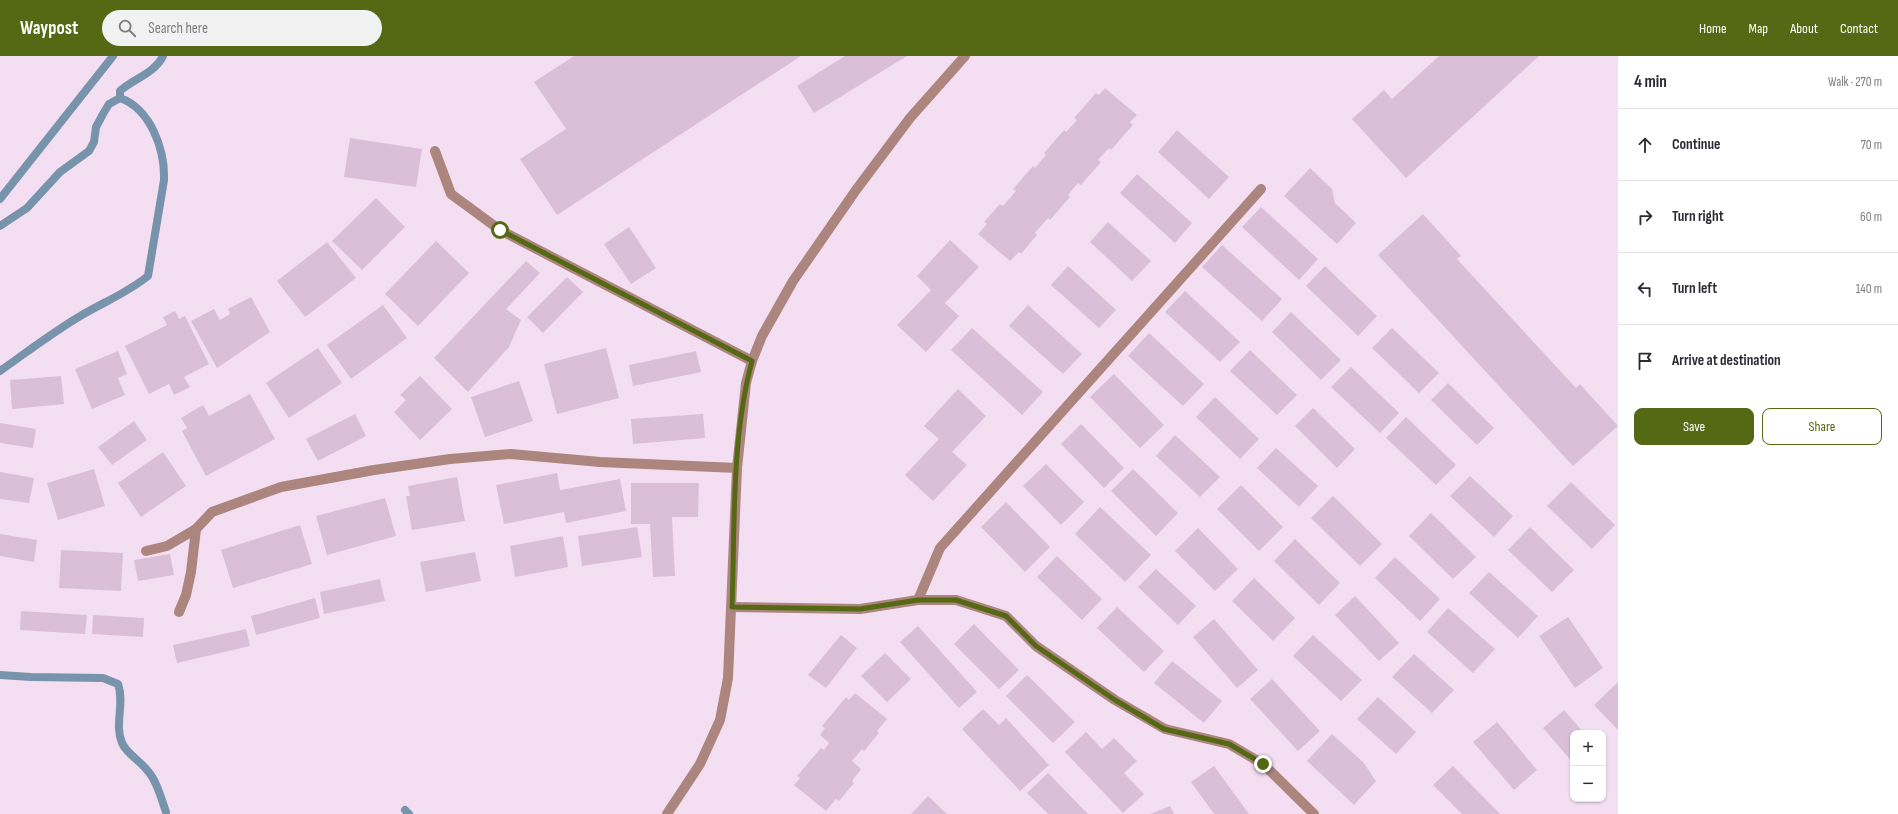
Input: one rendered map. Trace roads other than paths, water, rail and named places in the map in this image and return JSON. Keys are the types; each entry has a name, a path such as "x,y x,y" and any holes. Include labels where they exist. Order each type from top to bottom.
{"street":[{"path":"667,814 700,764 720,720 728,678 737,468 746,383 752,361 762,336 793,281 851,196 910,118 965,56"},
{"path":"435,151 451,194 500,230 752,361"},
{"path":"918,600 940,548 1261,189"},
{"path":"146,551 166,546 196,529 212,512 281,487 374,470 450,459 511,454 600,462 737,468"},
{"path":"179,612 188,587 196,529"},
{"path":"732,607 860,609 918,600 956,600 1006,616 1036,646 1115,700 1164,729 1229,744 1263,764 1314,814"}],"waterway":[{"path":"0,199 113,56"},
{"path":"0,226 27,208 60,172 89,151 94,142 96,127 109,104 120,98 120,91 155,67 163,56"},
{"path":"0,371 61,328 124,292 148,276 164,180 164,168 159,144 148,121 131,103 120,98"},
{"path":"0,675 103,678 118,684 120,691 119,728 122,743 150,774 166,812"},
{"path":"405,810 409,814"}]}
